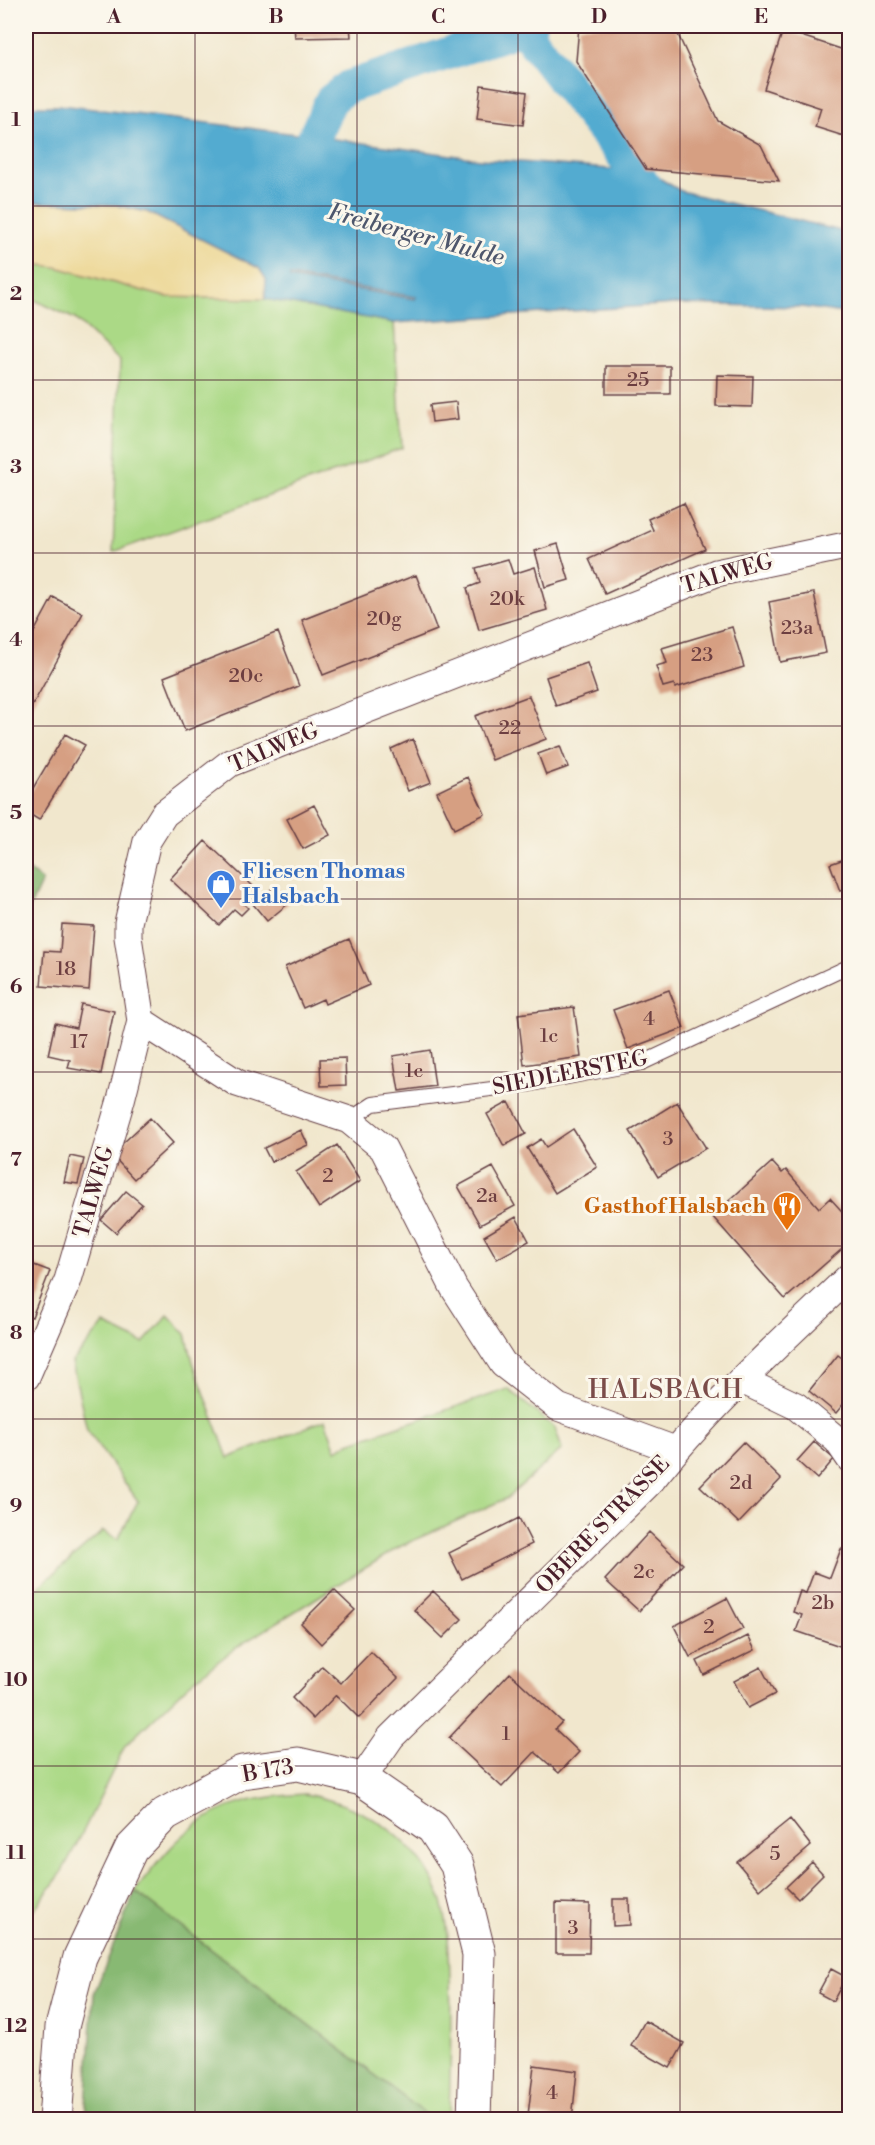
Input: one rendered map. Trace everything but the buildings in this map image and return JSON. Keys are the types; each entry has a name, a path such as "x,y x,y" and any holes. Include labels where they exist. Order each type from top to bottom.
{"main road":[{"name":"B 173","path":"55,2120 62,2027 80,1957 131,1849 165,1814 242,1772 298,1764 362,1779 433,1828 457,1865 478,1954 474,2120"}],"street":[{"name":"TALWEG","path":"26,1377 68,1280 121,1100 141,1021 128,937 128,923 147,841 164,814 230,763 716,573 849,544"},
{"path":"141,1021 237,1083 349,1120 383,1148 454,1288 503,1364 558,1407 675,1450"},
{"name":"OBERE STRASSE","path":"362,1779 391,1737 650,1482 675,1450 742,1380 849,1276"},
{"path":"742,1380 796,1406 837,1440 849,1459"}],"lane":[{"name":"SIEDLERSTEG","path":"349,1120 373,1104 531,1084 642,1063 849,966"}],"green space":[{"path":"26,263 56,267 166,297 265,299 394,323 402,448 113,552 120,361 75,319 26,296"},
{"path":"26,868 42,881 26,916"},
{"path":"168,1315 186,1334 193,1362 228,1458 325,1420 336,1450 349,1443 508,1389 555,1428 562,1449 507,1498 401,1546 237,1647 188,1685 125,1746 60,1875 26,1920 26,1598 103,1531 118,1539 138,1501 87,1430 72,1362 104,1324 143,1343"},
{"path":"305,1794 345,1805 397,1836 424,1866 440,1895 449,1942 451,2013 449,2119 432,2119 135,1891 175,1843 203,1820 217,1812 259,1799"},
{"path":"135,1891 432,2119 85,2119 94,1994"}],"sand":[{"path":"26,202 116,205 147,212 259,268 266,279 265,299 166,297 56,267 26,263"}],"water":[{"name":"Freiberger Mulde","path":"26,106 69,106 480,159 649,172 681,191 849,232 849,314 802,307 676,304 394,323 265,299 266,279 259,268 147,212 116,205 26,202","holes":["290,276 416,297 415,299 290,278"]}],"waterway":[{"path":"295,178 331,100 348,87 530,26"},
{"path":"522,28 634,170 660,208"}],"place":[{"name":"Fliesen Thomas Halsbach","path":"221,910"},
{"name":"Gasthof Halsbach","path":"787,1232"}],"district":[{"name":"HALSBACH","path":"666,1390"}]}
